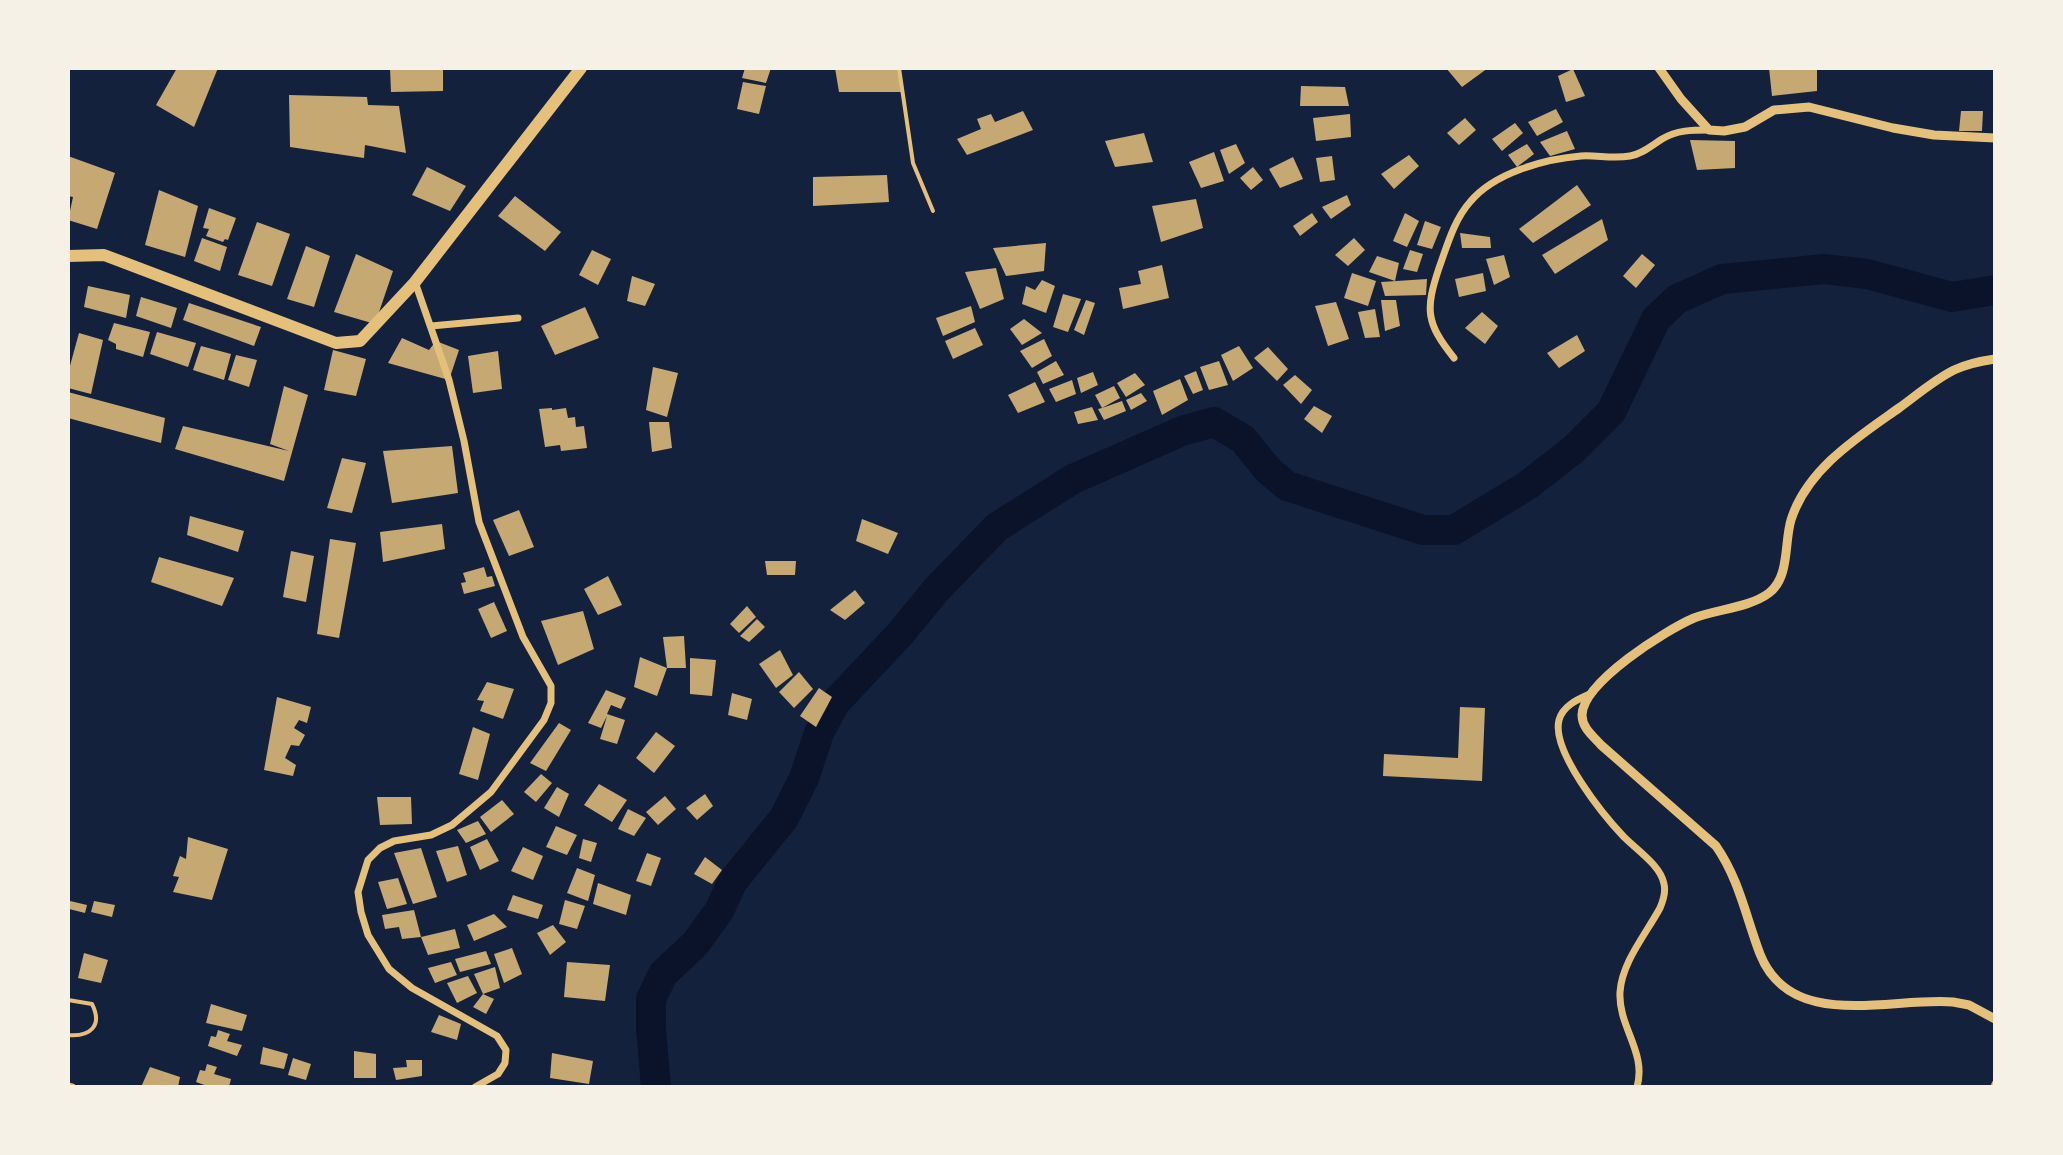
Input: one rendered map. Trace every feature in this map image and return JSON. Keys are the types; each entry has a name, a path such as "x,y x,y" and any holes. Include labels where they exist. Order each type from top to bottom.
{"main road":[{"path":"68,256 104,255 336,343 360,341 415,282 581,68"}],"street":[{"path":"1659,68 1709,130"},
{"path":"1454,358 1434,328 1429,312 1430,299 1453,230 1470,201 1500,179 1523,169 1579,156 1633,156 1681,130 1724,131 1745,127 1774,110 1809,107 1934,135 1995,138"},
{"path":"415,282 449,380 479,522 523,637 551,686 551,703 530,742 491,792 452,825 431,835 394,841 380,848 368,860 358,892 368,935 389,969 412,988 497,1036 506,1050 505,1063 498,1074 475,1087"},
{"path":"431,326 518,318"},
{"path":"1637,1087 1641,1070 1621,1010 1620,992 1623,975 1660,908 1664,882 1655,867 1606,817 1564,751 1559,720 1565,709 1592,693 1619,667 1668,632 1693,619 1766,596 1776,587 1782,573 1791,520 1807,488 1825,466 1863,433 1938,379 1958,369 1995,359"},
{"path":"1592,693 1582,716 1585,727 1647,788 1716,846 1735,878 1761,955 1770,974 1783,988 1803,1000 1826,1005 1953,1002 1969,1005 1995,1019"}],"lane":[{"path":"899,68 913,163 933,211"},
{"path":"68,1000 92,1004 96,1021 85,1036 68,1035"}],"building":[{"path":"177,68 218,68 194,127 156,105"},
{"path":"390,68 443,68 443,91 391,92"},
{"path":"745,68 771,68 766,83 742,78"},
{"path":"835,68 899,68 902,92 839,92"},
{"path":"1446,68 1488,68 1462,87"},
{"path":"1769,68 1817,68 1817,91 1772,96"},
{"path":"1573,69 1585,96 1566,102 1558,76"},
{"path":"743,82 766,86 759,114 737,109"},
{"path":"1301,86 1345,87 1349,106 1300,106"},
{"path":"289,95 367,97 368,105 399,106 406,153 365,145 364,158 290,147"},
{"path":"1556,109 1563,122 1537,136 1528,122"},
{"path":"1023,111 1033,130 967,155 957,139 981,129 977,119 991,114 995,122"},
{"path":"1961,111 1983,111 1982,131 1959,131"},
{"path":"1350,114 1351,137 1316,141 1313,118"},
{"path":"1465,118 1476,130 1459,145 1447,133"},
{"path":"1515,123 1523,133 1502,151 1492,139"},
{"path":"1567,131 1575,149 1550,156 1540,142"},
{"path":"1144,133 1153,162 1115,167 1105,141"},
{"path":"1690,140 1735,141 1735,168 1697,170"},
{"path":"1236,144 1245,163 1229,174 1220,150"},
{"path":"1527,144 1534,154 1517,167 1508,155"},
{"path":"1214,152 1224,181 1201,188 1189,162"},
{"path":"1409,155 1419,166 1394,189 1381,174"},
{"path":"68,156 115,173 97,229 68,220 73,197 68,196"},
{"path":"1332,156 1335,180 1320,182 1316,158"},
{"path":"1293,157 1303,179 1280,188 1269,169"},
{"path":"427,167 466,186 450,211 412,195"},
{"path":"1253,167 1263,180 1251,190 1240,178"},
{"path":"887,175 889,202 813,206 813,177"},
{"path":"1577,185 1591,205 1533,243 1519,229"},
{"path":"159,190 198,206 185,257 145,245"},
{"path":"1347,195 1351,205 1331,219 1322,207"},
{"path":"515,196 561,232 545,251 498,216"},
{"path":"1196,199 1203,228 1161,242 1152,206"},
{"path":"209,208 236,218 228,240 223,242 206,236 209,229 203,228"},
{"path":"1312,213 1318,222 1300,236 1293,226"},
{"path":"1405,213 1419,221 1407,247 1393,241"},
{"path":"1602,219 1608,240 1555,274 1542,255"},
{"path":"1425,221 1441,227 1432,249 1417,245"},
{"path":"257,222 290,234 272,286 238,275"},
{"path":"1460,233 1490,237 1491,248 1462,248"},
{"path":"202,238 227,247 220,271 194,261"},
{"path":"1354,238 1365,250 1348,266 1335,255"},
{"path":"1046,243 1044,271 1006,276 993,248"},
{"path":"306,246 330,256 314,307 287,299"},
{"path":"592,250 611,259 598,285 579,275"},
{"path":"1410,250 1423,254 1417,272 1403,269"},
{"path":"356,254 393,271 375,324 334,312"},
{"path":"1642,254 1655,265 1636,288 1623,276"},
{"path":"1504,255 1510,277 1494,285 1486,259"},
{"path":"1377,256 1399,263 1395,281 1369,272"},
{"path":"1162,265 1169,298 1123,309 1119,288 1141,284 1138,271"},
{"path":"996,268 1004,299 980,309 965,272"},
{"path":"1352,273 1376,281 1368,306 1344,298"},
{"path":"1483,273 1486,291 1459,297 1455,279"},
{"path":"632,276 655,284 645,306 627,301"},
{"path":"1427,279 1426,295 1385,296 1381,282"},
{"path":"1042,280 1055,286 1046,313 1022,304 1026,286 1035,290"},
{"path":"88,286 130,295 126,318 84,307"},
{"path":"1063,294 1081,299 1068,332 1053,327"},
{"path":"141,297 177,308 171,328 136,316"},
{"path":"1086,300 1095,303 1084,335 1074,330"},
{"path":"1381,300 1396,300 1400,326 1385,331"},
{"path":"1336,302 1349,339 1328,346 1315,306"},
{"path":"189,303 261,327 254,346 183,320"},
{"path":"971,306 975,322 943,336 936,318"},
{"path":"585,307 599,338 555,355 541,326"},
{"path":"1375,309 1380,337 1365,338 1358,312"},
{"path":"1482,312 1498,326 1485,344 1465,328"},
{"path":"1024,319 1042,333 1022,345 1010,329"},
{"path":"114,323 150,332 143,357 116,349 116,344 108,340"},
{"path":"975,328 983,345 953,359 945,341"},
{"path":"157,332 196,343 188,367 150,354"},
{"path":"79,333 103,340 91,394 68,388 68,373"},
{"path":"1577,335 1585,351 1559,368 1547,353"},
{"path":"402,338 429,350 436,341 459,350 449,380 388,363"},
{"path":"1044,339 1052,356 1032,368 1020,351"},
{"path":"201,346 231,354 224,380 193,370"},
{"path":"1239,346 1253,368 1233,381 1221,355"},
{"path":"1268,347 1288,369 1277,381 1254,358"},
{"path":"333,350 366,359 356,396 324,390"},
{"path":"498,351 502,389 473,393 468,356"},
{"path":"236,355 257,360 249,387 228,380"},
{"path":"1056,361 1064,375 1043,384 1037,372"},
{"path":"1219,361 1228,385 1209,390 1200,367"},
{"path":"653,367 678,373 667,417 646,410"},
{"path":"1196,371 1203,390 1193,394 1184,376"},
{"path":"1093,372 1098,385 1081,393 1077,378"},
{"path":"1135,373 1145,385 1126,397 1117,383"},
{"path":"1295,375 1312,390 1301,404 1283,385"},
{"path":"1180,379 1188,400 1162,415 1153,391"},
{"path":"1072,380 1076,394 1056,402 1049,389"},
{"path":"1035,382 1045,402 1018,413 1008,395"},
{"path":"284,386 308,395 284,481 175,449 183,426 289,451 270,444"},
{"path":"1114,386 1120,398 1102,408 1095,395"},
{"path":"68,392 165,418 161,443 68,418"},
{"path":"1141,393 1147,401 1131,410 1126,400"},
{"path":"1122,401 1126,411 1104,420 1098,409"},
{"path":"1314,406 1332,416 1322,433 1304,419"},
{"path":"1092,407 1098,420 1078,424 1074,412"},
{"path":"566,408 568,418 575,417 576,427 584,426 587,448 561,451 560,445 545,447 539,409"},
{"path":"649,422 669,422 672,448 652,452"},
{"path":"452,446 458,493 392,503 383,451"},
{"path":"342,458 366,463 352,513 327,508"},
{"path":"519,510 534,547 509,556 493,520"},
{"path":"190,516 244,531 238,552 187,535"},
{"path":"862,519 898,533 888,554 856,541"},
{"path":"442,524 445,549 383,562 380,532"},
{"path":"330,539 356,543 339,638 317,634"},
{"path":"291,551 314,556 306,602 283,597"},
{"path":"159,557 234,578 222,606 151,582"},
{"path":"765,561 796,561 795,575 767,575"},
{"path":"484,567 487,577 492,576 495,586 464,594 461,583 466,582 463,573"},
{"path":"608,576 622,605 598,615 584,589"},
{"path":"855,590 865,603 845,620 830,610"},
{"path":"494,602 507,631 491,638 478,609"},
{"path":"747,606 756,617 739,633 730,624"},
{"path":"583,611 594,649 558,665 541,621"},
{"path":"757,619 765,627 749,642 740,636"},
{"path":"684,636 686,668 667,668 663,637"},
{"path":"780,650 793,675 776,688 759,664"},
{"path":"640,657 667,668 657,696 634,687"},
{"path":"690,658 716,660 712,696 690,694"},
{"path":"799,672 813,689 794,708 779,692"},
{"path":"487,682 514,689 503,719 480,711 484,701 477,700"},
{"path":"819,688 832,697 816,727 800,716"},
{"path":"606,690 626,698 621,709 611,705 607,714 625,720 617,744 600,739 607,716 601,728 588,723"},
{"path":"732,693 752,699 747,720 728,715"},
{"path":"277,697 311,707 307,723 299,720 294,728 305,735 299,746 291,745 285,758 296,765 293,776 264,770"},
{"path":"1460,707 1485,708 1482,781 1383,776 1384,754 1458,758"},
{"path":"559,723 571,730 546,771 530,763"},
{"path":"473,727 490,734 478,780 459,774"},
{"path":"656,732 675,746 654,773 636,758"},
{"path":"541,774 552,783 536,802 524,792"},
{"path":"599,784 627,800 612,822 584,805"},
{"path":"557,787 569,794 559,817 544,808"},
{"path":"705,794 713,806 697,820 686,808"},
{"path":"665,796 676,809 658,825 646,812"},
{"path":"377,797 411,797 412,824 380,825"},
{"path":"502,800 514,814 491,832 480,817"},
{"path":"628,809 646,818 634,836 618,829"},
{"path":"478,821 486,834 466,843 457,830"},
{"path":"556,826 577,835 567,855 546,847"},
{"path":"188,837 228,849 212,900 173,892 179,877 173,876 180,856 186,859"},
{"path":"487,839 499,861 480,870 470,847"},
{"path":"583,839 597,843 591,862 579,858"},
{"path":"458,846 467,875 447,882 436,851"},
{"path":"523,847 543,856 533,880 511,871"},
{"path":"421,848 437,897 413,904 394,853"},
{"path":"647,853 661,858 651,886 636,881"},
{"path":"705,857 722,870 712,884 694,874"},
{"path":"577,868 595,875 588,901 567,893"},
{"path":"398,878 407,904 387,909 378,882"},
{"path":"598,883 631,895 626,915 593,904"},
{"path":"513,895 543,905 538,919 507,910"},
{"path":"565,900 585,906 577,929 559,924"},
{"path":"70,901 87,905 85,913 69,909"},
{"path":"94,901 115,905 112,917 91,912"},
{"path":"414,910 421,937 402,939 399,927 385,929 382,915"},
{"path":"494,914 507,927 474,941 467,925"},
{"path":"553,925 566,942 550,955 537,933"},
{"path":"455,929 460,948 428,955 421,937"},
{"path":"512,948 522,974 504,983 494,954"},
{"path":"486,951 491,964 460,972 455,959"},
{"path":"84,953 108,960 101,983 78,978"},
{"path":"451,962 457,975 435,983 428,968"},
{"path":"567,962 610,965 605,1001 564,997"},
{"path":"495,967 500,988 483,994 474,974"},
{"path":"468,976 477,993 457,1003 447,983"},
{"path":"483,994 494,999 486,1014 473,1007"},
{"path":"211,1004 247,1015 242,1031 206,1023"},
{"path":"439,1015 461,1024 457,1040 431,1032"},
{"path":"218,1030 230,1034 227,1041 242,1045 237,1056 208,1046 211,1036 216,1037"},
{"path":"263,1047 288,1054 284,1069 260,1064"},
{"path":"354,1051 376,1054 376,1078 354,1078"},
{"path":"552,1053 593,1061 589,1084 550,1078"},
{"path":"293,1058 311,1064 306,1080 288,1075"},
{"path":"406,1060 422,1060 422,1076 396,1080 393,1068 407,1067"},
{"path":"207,1064 217,1067 214,1074 231,1079 229,1087 210,1087 196,1082 200,1070 205,1071"},
{"path":"150,1067 180,1077 178,1087 141,1087"}],"waterway":[{"path":"656,1087 651,999 663,974 695,944 719,911 733,881 784,818 804,778 819,733 835,703 997,527 1073,479 1182,431 1214,422 1243,439 1268,470 1287,486 1423,530 1454,530 1528,485 1574,449 1611,412 1656,319 1677,299 1722,279 1824,269 1867,274 1952,297 1995,290"}]}
